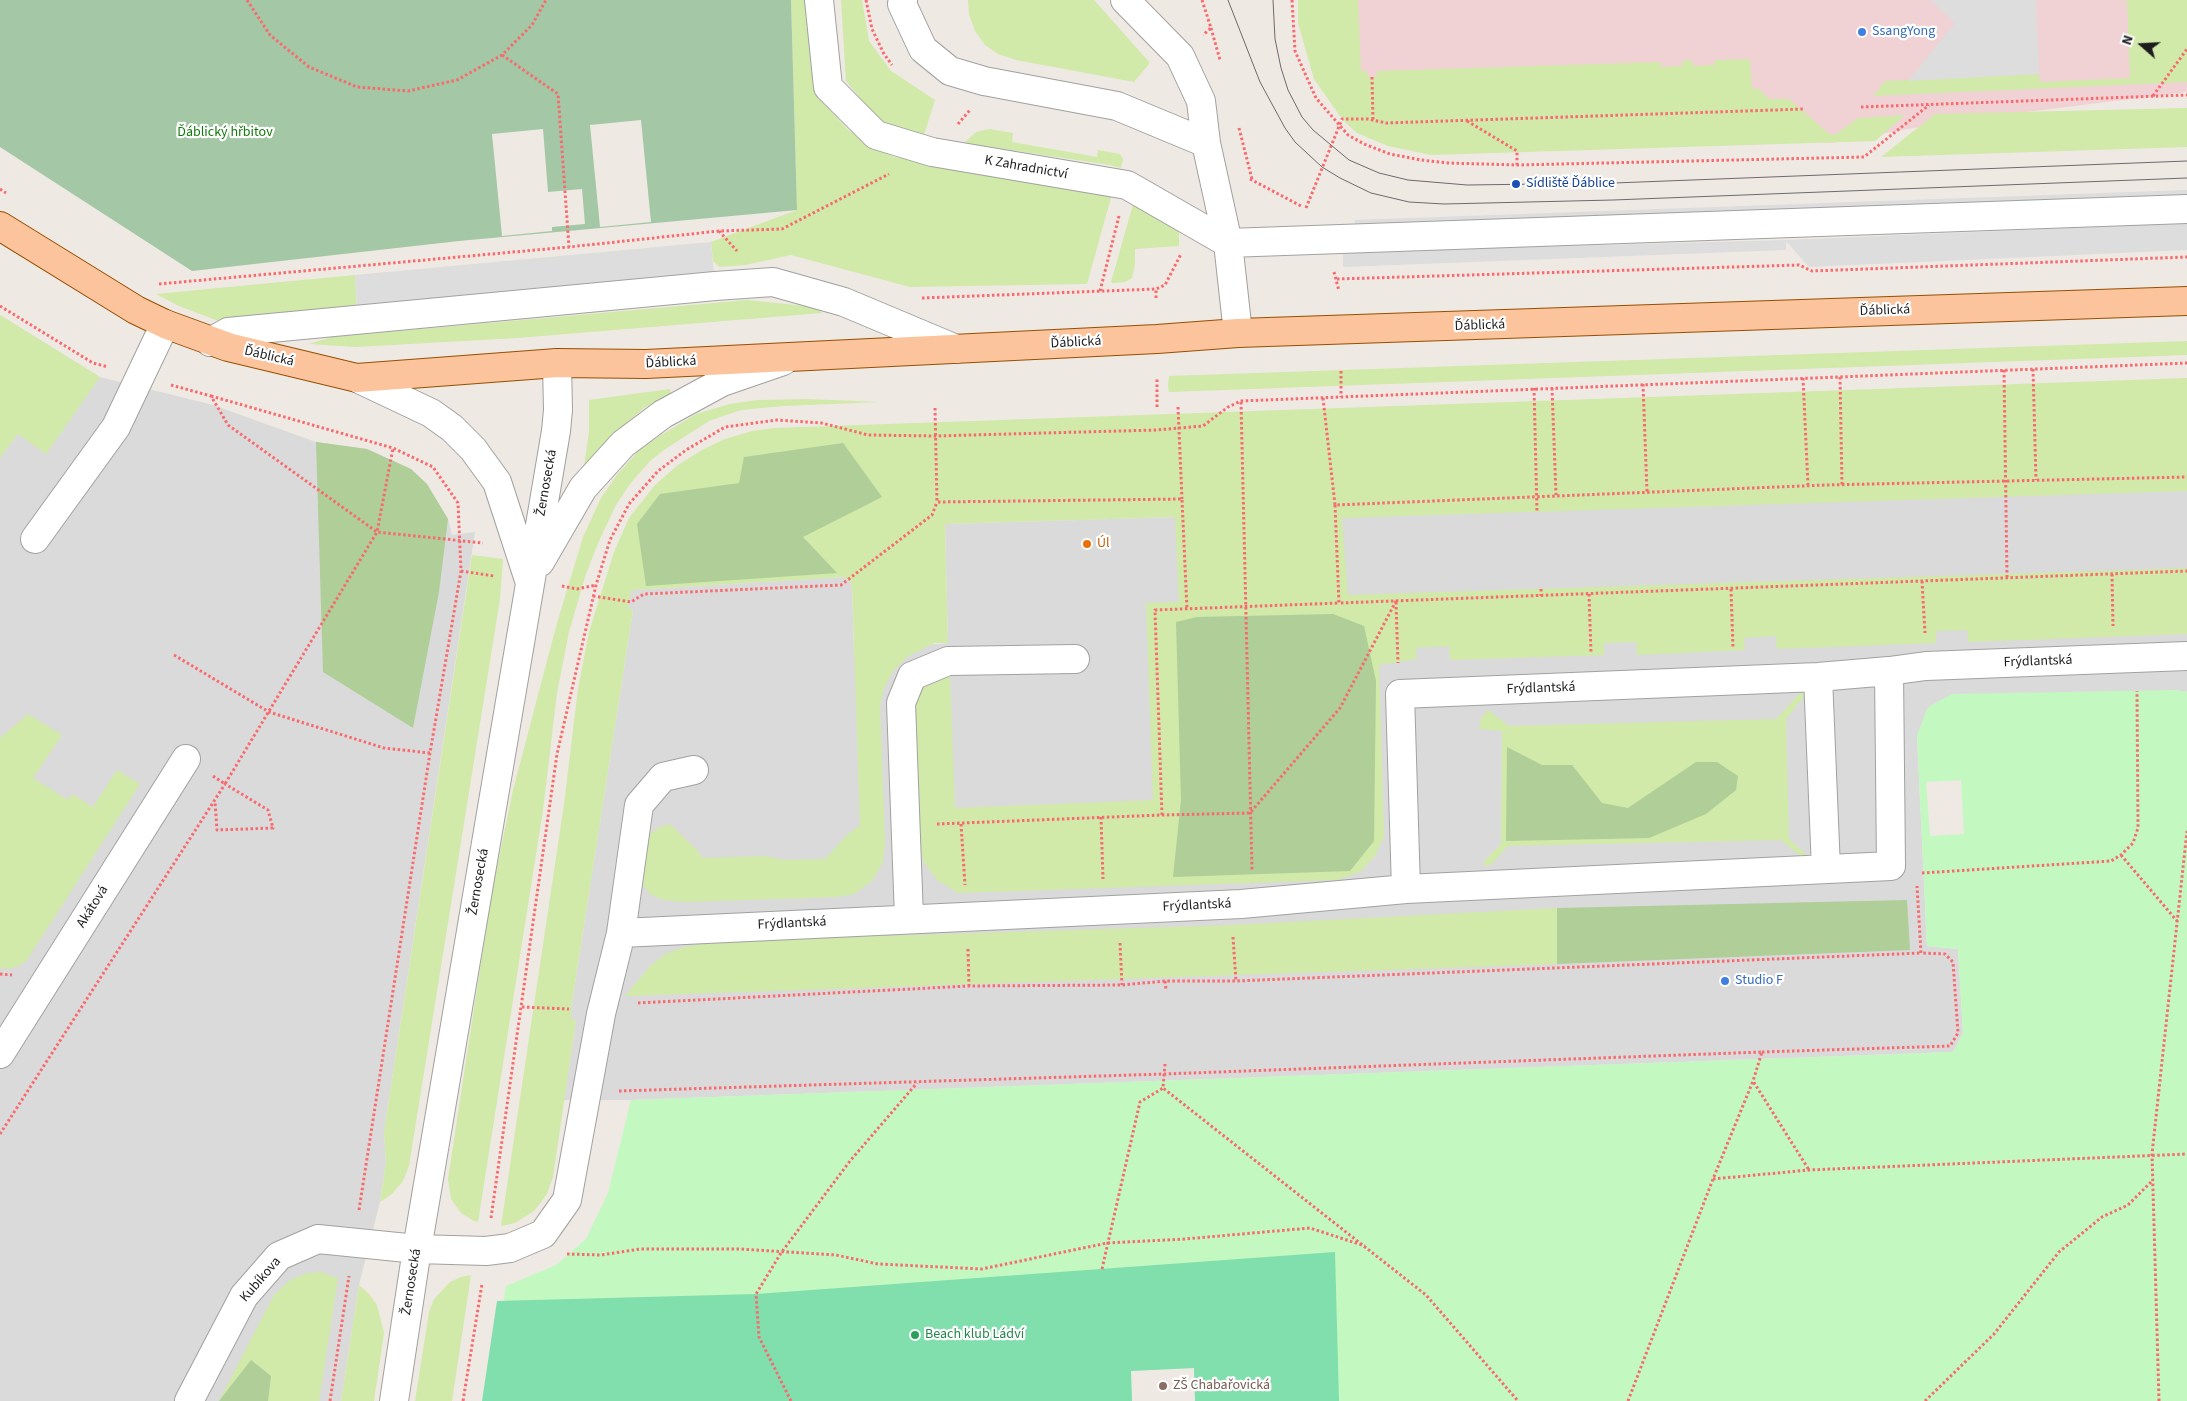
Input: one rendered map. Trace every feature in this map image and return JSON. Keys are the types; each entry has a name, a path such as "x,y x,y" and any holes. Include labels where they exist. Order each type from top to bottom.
{"main road":[{"name":"Ďáblická","path":"2,232 136,310 165,324 210,342 357,378 557,363 646,364 798,355 1156,339 1238,333 2187,301"}],"street":[{"name":"K Zahradnictví","path":"818,0 828,87 876,135 932,152 1127,185 1228,243"},
{"path":"902,0 902,4 923,49 950,71 984,81 1117,106 1206,143"},
{"path":"1125,0 1180,56 1200,101 1206,143 1228,243 1238,333"},
{"path":"1228,243 2187,209"},
{"path":"210,342 228,332 773,282 844,302 956,349"},
{"path":"35,539 116,427 165,324"},
{"path":"530,582 583,488 623,444 664,414 722,382 798,355"},
{"name":"Žernosecká","path":"394,1401 556,431 558,410 557,363"},
{"path":"357,378 431,413 452,428 473,449 497,482 530,582"},
{"name":"Frýdlantská","path":"1400,694 1818,677 1926,666 2187,656"},
{"path":"908,918 901,703 912,676 948,661 1075,659"},
{"name":"Frýdlantská","path":"621,933 908,918 1241,904 1406,889 1891,866 1889,671"},
{"path":"1818,677 1826,869"},
{"path":"1400,694 1406,889"},
{"name":"Akátová","path":"2,1043 186,759"},
{"path":"418,1249 486,1251 510,1248 543,1234 567,1200 603,1005 621,933 639,805 663,777 694,770"},
{"name":"Kubíkova","path":"189,1401 244,1296 279,1256 318,1239 418,1249"}],"path":[{"path":"247,0 270,35 309,67 357,87 408,91 457,80 502,55 532,25 546,0"},
{"path":"1292,0 1295,51 1316,98 1348,135 1390,154 1448,163 1517,165 1864,157 1929,104"},
{"path":"2153,96 2187,49"},
{"path":"502,55 558,94 569,247"},
{"path":"1372,77 1374,120"},
{"path":"1861,107 2187,95"},
{"path":"154,284 569,247 719,231 782,229 932,152 973,106"},
{"path":"1244,180 1252,179 1306,209 1342,118 1374,120 1386,124 1804,109"},
{"path":"1466,121 1517,151 1517,165"},
{"path":"1100,291 1127,185"},
{"path":"1337,279 1799,265 1812,271 2187,257"},
{"path":"915,298 1156,289 1156,298"},
{"path":"0,306 93,363 393,448 433,467 458,503 461,572 430,753 330,1401"},
{"path":"463,1401 522,1007 557,754 593,596 610,540 629,504 658,471 686,450 725,427 777,420 822,423 868,435 935,436 1180,428 1203,426 1228,406 1241,402 1534,388 2187,363"},
{"path":"2033,369 2036,480"},
{"path":"2004,370 2007,578"},
{"path":"1341,371 1341,397"},
{"path":"1157,377 1157,407"},
{"path":"1840,377 1842,485"},
{"path":"1803,378 1808,486"},
{"path":"1643,384 1647,492"},
{"path":"1534,388 1537,512"},
{"path":"1552,388 1556,495"},
{"path":"211,396 228,425 377,532 491,544"},
{"path":"1322,398 1335,506 1338,603"},
{"path":"1236,981 1232,925 1252,883 1241,402"},
{"path":"1178,407 1187,610"},
{"path":"593,596 631,602 644,594 841,585 932,515 937,502 935,408"},
{"path":"0,1134 215,802 377,532 393,448"},
{"path":"1335,506 1556,495 1808,486 2187,477"},
{"path":"937,502 1182,499"},
{"path":"461,572 501,576"},
{"path":"1162,815 1155,610 2187,572"},
{"path":"2112,574 2114,659"},
{"path":"1830,580 1830,585"},
{"path":"1922,581 1925,640"},
{"path":"569,587 577,589 596,585"},
{"path":"1540,589 1541,596"},
{"path":"1732,589 1734,681"},
{"path":"1590,594 1592,686"},
{"path":"1396,601 1400,694"},
{"path":"933,824 1250,813 1340,708 1396,601"},
{"path":"174,655 269,712 384,748 430,753"},
{"path":"1916,874 2111,861 2121,855 2134,843 2138,828 2137,684"},
{"path":"186,759 268,810 273,828 217,830 215,802"},
{"path":"1101,817 1104,888"},
{"path":"961,824 965,887"},
{"path":"2160,1401 2152,1154 2187,831"},
{"path":"2121,855 2178,921"},
{"path":"1917,884 1921,953"},
{"path":"968,942 969,986"},
{"path":"588,1091 1164,1074 1950,1046 1958,1033 1954,962 1945,954 1921,953 1236,981 1165,980 1122,985 969,986 632,1004"},
{"path":"1165,980 1166,989"},
{"path":"522,1007 571,1009"},
{"path":"1628,1401 1713,1179 1754,1081 1762,1052"},
{"path":"1163,1088 1165,1064"},
{"path":"1754,1081 1809,1170"},
{"path":"791,1401 759,1336 756,1294 781,1253 850,1161 918,1082"},
{"path":"1102,1269 1140,1102 1163,1088"},
{"path":"1163,1088 1426,1295 1518,1401"},
{"path":"1713,1179 1809,1170 2187,1154"},
{"path":"1925,1401 1994,1334 2059,1252 2102,1217 2128,1205 2152,1182"},
{"path":"562,1254 601,1255 640,1249 740,1249 836,1256 878,1264 982,1269 1107,1243 1185,1239 1310,1228 1366,1246"}],"shaded area":[{"path":"1346,0 2187,0 2187,92 1947,122 1830,143 1348,104"},
{"path":"1930,0 2036,0 2039,74 1908,81 1955,23"},
{"path":"2187,190 2187,203 1354,233 1355,220"},
{"path":"2187,223 2187,250 1809,267 1786,241 1786,250 1343,267 1343,252 1786,240"},
{"path":"711,242 715,286 357,308 355,275"},
{"path":"0,315 100,377 213,405 316,442 367,449 411,469 427,484 448,519 452,535 475,532 384,1132 386,1161 380,1202 359,1285 341,1401 0,1401"},
{"path":"2187,378 2187,692 2175,690 1917,735 1927,946 1958,949 1963,1033 1953,1052 631,1100 564,1100 576,1020 571,1019 571,1009 633,610 628,609 631,590 845,577 852,585 854,651 948,643 945,524 1175,517"}],"green space":[{"name":"Ďáblický hřbitov","path":"0,0 791,0 797,210 459,241 192,271 0,147","holes":["641,120 651,222 600,227 590,125","543,129 548,192 582,189 585,224 552,227 552,231 502,236 492,134"]},
{"path":"791,0 808,0 812,73 829,109 848,130 894,157 1112,194 1087,284 910,287 791,255 745,265 720,267 713,261 711,242 797,210"},
{"path":"841,0 862,0 869,41 891,71 935,100 924,135 880,122 846,81"},
{"path":"968,0 1094,0 1150,63 1134,82 1016,60 998,54 985,45 975,31 969,14"},
{"path":"1298,0 1358,0 1361,71 1367,71 1368,77 1377,77 1377,71 1660,62 1661,67 1682,66 1682,61 1692,60 1693,66 1714,65 1715,60 1750,59 1752,89 1759,89 1769,99 1789,99 1828,133 1835,135 1858,118 1905,115 1875,141 1431,155 1388,146 1357,133 1342,119 1314,79 1298,23"},
{"path":"2127,0 2187,0 2187,82 1873,96 1885,81 2039,74 2040,82 2130,78"},
{"path":"2187,108 2187,147 1881,157 1935,114"},
{"path":"989,129 1013,133 1012,142 1097,157 1098,150 1120,154 1123,159 1121,168 964,143 976,132"},
{"path":"1134,201 1179,231 1179,246 1135,249 1135,264 1132,278 1125,282 1113,283 1111,282"},
{"path":"355,275 357,308 229,325 179,306 156,294"},
{"path":"747,300 815,307 822,313 517,338 356,347 309,344 331,337"},
{"path":"0,315 100,377 46,454 18,434 0,458"},
{"path":"2187,341 2187,355 1169,392 1168,386 1169,376"},
{"path":"2187,378 2187,491 1342,518 1348,595 2187,568 2187,634 1968,642 1967,630 1936,631 1936,643 1777,649 1776,636 1744,638 1745,650 1637,655 1636,642 1604,643 1604,655 1450,660 1449,646 1416,648 1417,659 1379,665 1384,837 1375,856 1360,872 1338,880 958,893 936,879 923,861 919,828 914,715 919,694 928,683 950,676 955,808 1153,800 1146,603 1179,602 1175,517 945,524 948,643 935,643 908,656 893,671 884,688 880,706 885,843 883,862 872,881 854,894 838,897 684,902 663,900 650,894 640,880 643,841 656,829 670,824 700,853 701,858 767,856 783,860 825,859 847,835 860,825 852,585 845,577 631,590 628,609 633,610 571,1009 571,1019 576,1020 553,1177 547,1194 534,1211 515,1223 501,1226 564,804 578,689 589,632 614,552 629,518 655,485 678,465 702,450 725,439 752,431 775,428"},
{"path":"670,389 671,394 644,408 616,432 588,466 584,466 589,432 589,400"},
{"path":"806,399 880,402 784,406 741,410 709,421 650,461 630,484 616,505 599,541 586,574 569,632 557,693 543,810 478,1222 474,1221 461,1213 451,1199 448,1179 491,897 513,790 557,623 583,537 601,498 617,475 640,449 658,437 696,414 730,404 758,400"},
{"path":"316,442 367,449 411,469 427,484 448,519 439,592 413,728 323,672"},
{"path":"843,443 882,497 803,537 837,573 646,586 637,524 660,494 739,483 744,457"},
{"path":"472,555 503,559 500,599 409,1166 403,1181 392,1194 380,1202 386,1161 384,1132"},
{"path":"1333,614 1364,626 1376,681 1374,841 1350,871 1173,877 1181,800 1176,622 1197,617"},
{"path":"2175,690 2187,692 2187,1401 1195,1401 1194,1368 1131,1371 1132,1401 494,1363 506,1286 556,1265 586,1239 608,1193 631,1100 1953,1052 1963,1033 1958,949 1927,946 1917,735 1928,707 1952,694","holes":["1961,780 1964,834 1930,836 1926,782"]},
{"path":"1801,692 1805,695 1786,719 1789,839 1807,857 1803,858 1781,840 1508,846 1491,865 1485,866 1484,861 1501,844 1502,731 1479,729 1481,718 1488,710 1509,726 1776,719"},
{"path":"28,714 62,735 33,778 68,800 72,794 93,807 117,770 140,784 27,960 19,966 8,969 0,968 0,738"},
{"path":"1507,747 1542,765 1572,765 1602,803 1628,808 1696,762 1717,762 1738,776 1736,790 1706,814 1649,838 1506,841"},
{"path":"1907,900 1910,950 1557,964 1557,908"},
{"path":"1557,908 1557,964 625,996 651,965 667,953 688,946 722,941 1232,925"},
{"name":"Beach klub Ládví","path":"1335,1252 1339,1401 1195,1401 1194,1368 1131,1371 1132,1401 482,1401 497,1301 756,1294"},
{"path":"321,1272 338,1278 319,1401 219,1401 274,1295 290,1280 308,1273"},
{"path":"471,1275 452,1401 415,1401 429,1312 434,1299 450,1282"},
{"path":"359,1285 377,1305 384,1333 374,1401 341,1401"},
{"path":"251,1360 271,1376 268,1401 219,1401"}],"tram line":[{"path":"1228,0 1260,82 1285,128 1295,142 1322,167 1340,178 1371,193 1409,202 1444,204 1613,200 2187,178"},
{"path":"1273,0 1275,39 1281,68 1288,90 1302,117 1313,130 1349,160 1379,173 1408,180 1467,185 1614,183 2187,161"}],"place":[{"name":"SsangYong","path":"1862,32"},
{"name":"Sídliště Ďáblice","path":"1516,184"},
{"name":"Úl","path":"1087,544"},
{"name":"Studio F","path":"1725,981"},
{"name":"Beach klub Ládví","path":"915,1335"},
{"name":"ZŠ Chabařovická","path":"1163,1386"}]}
